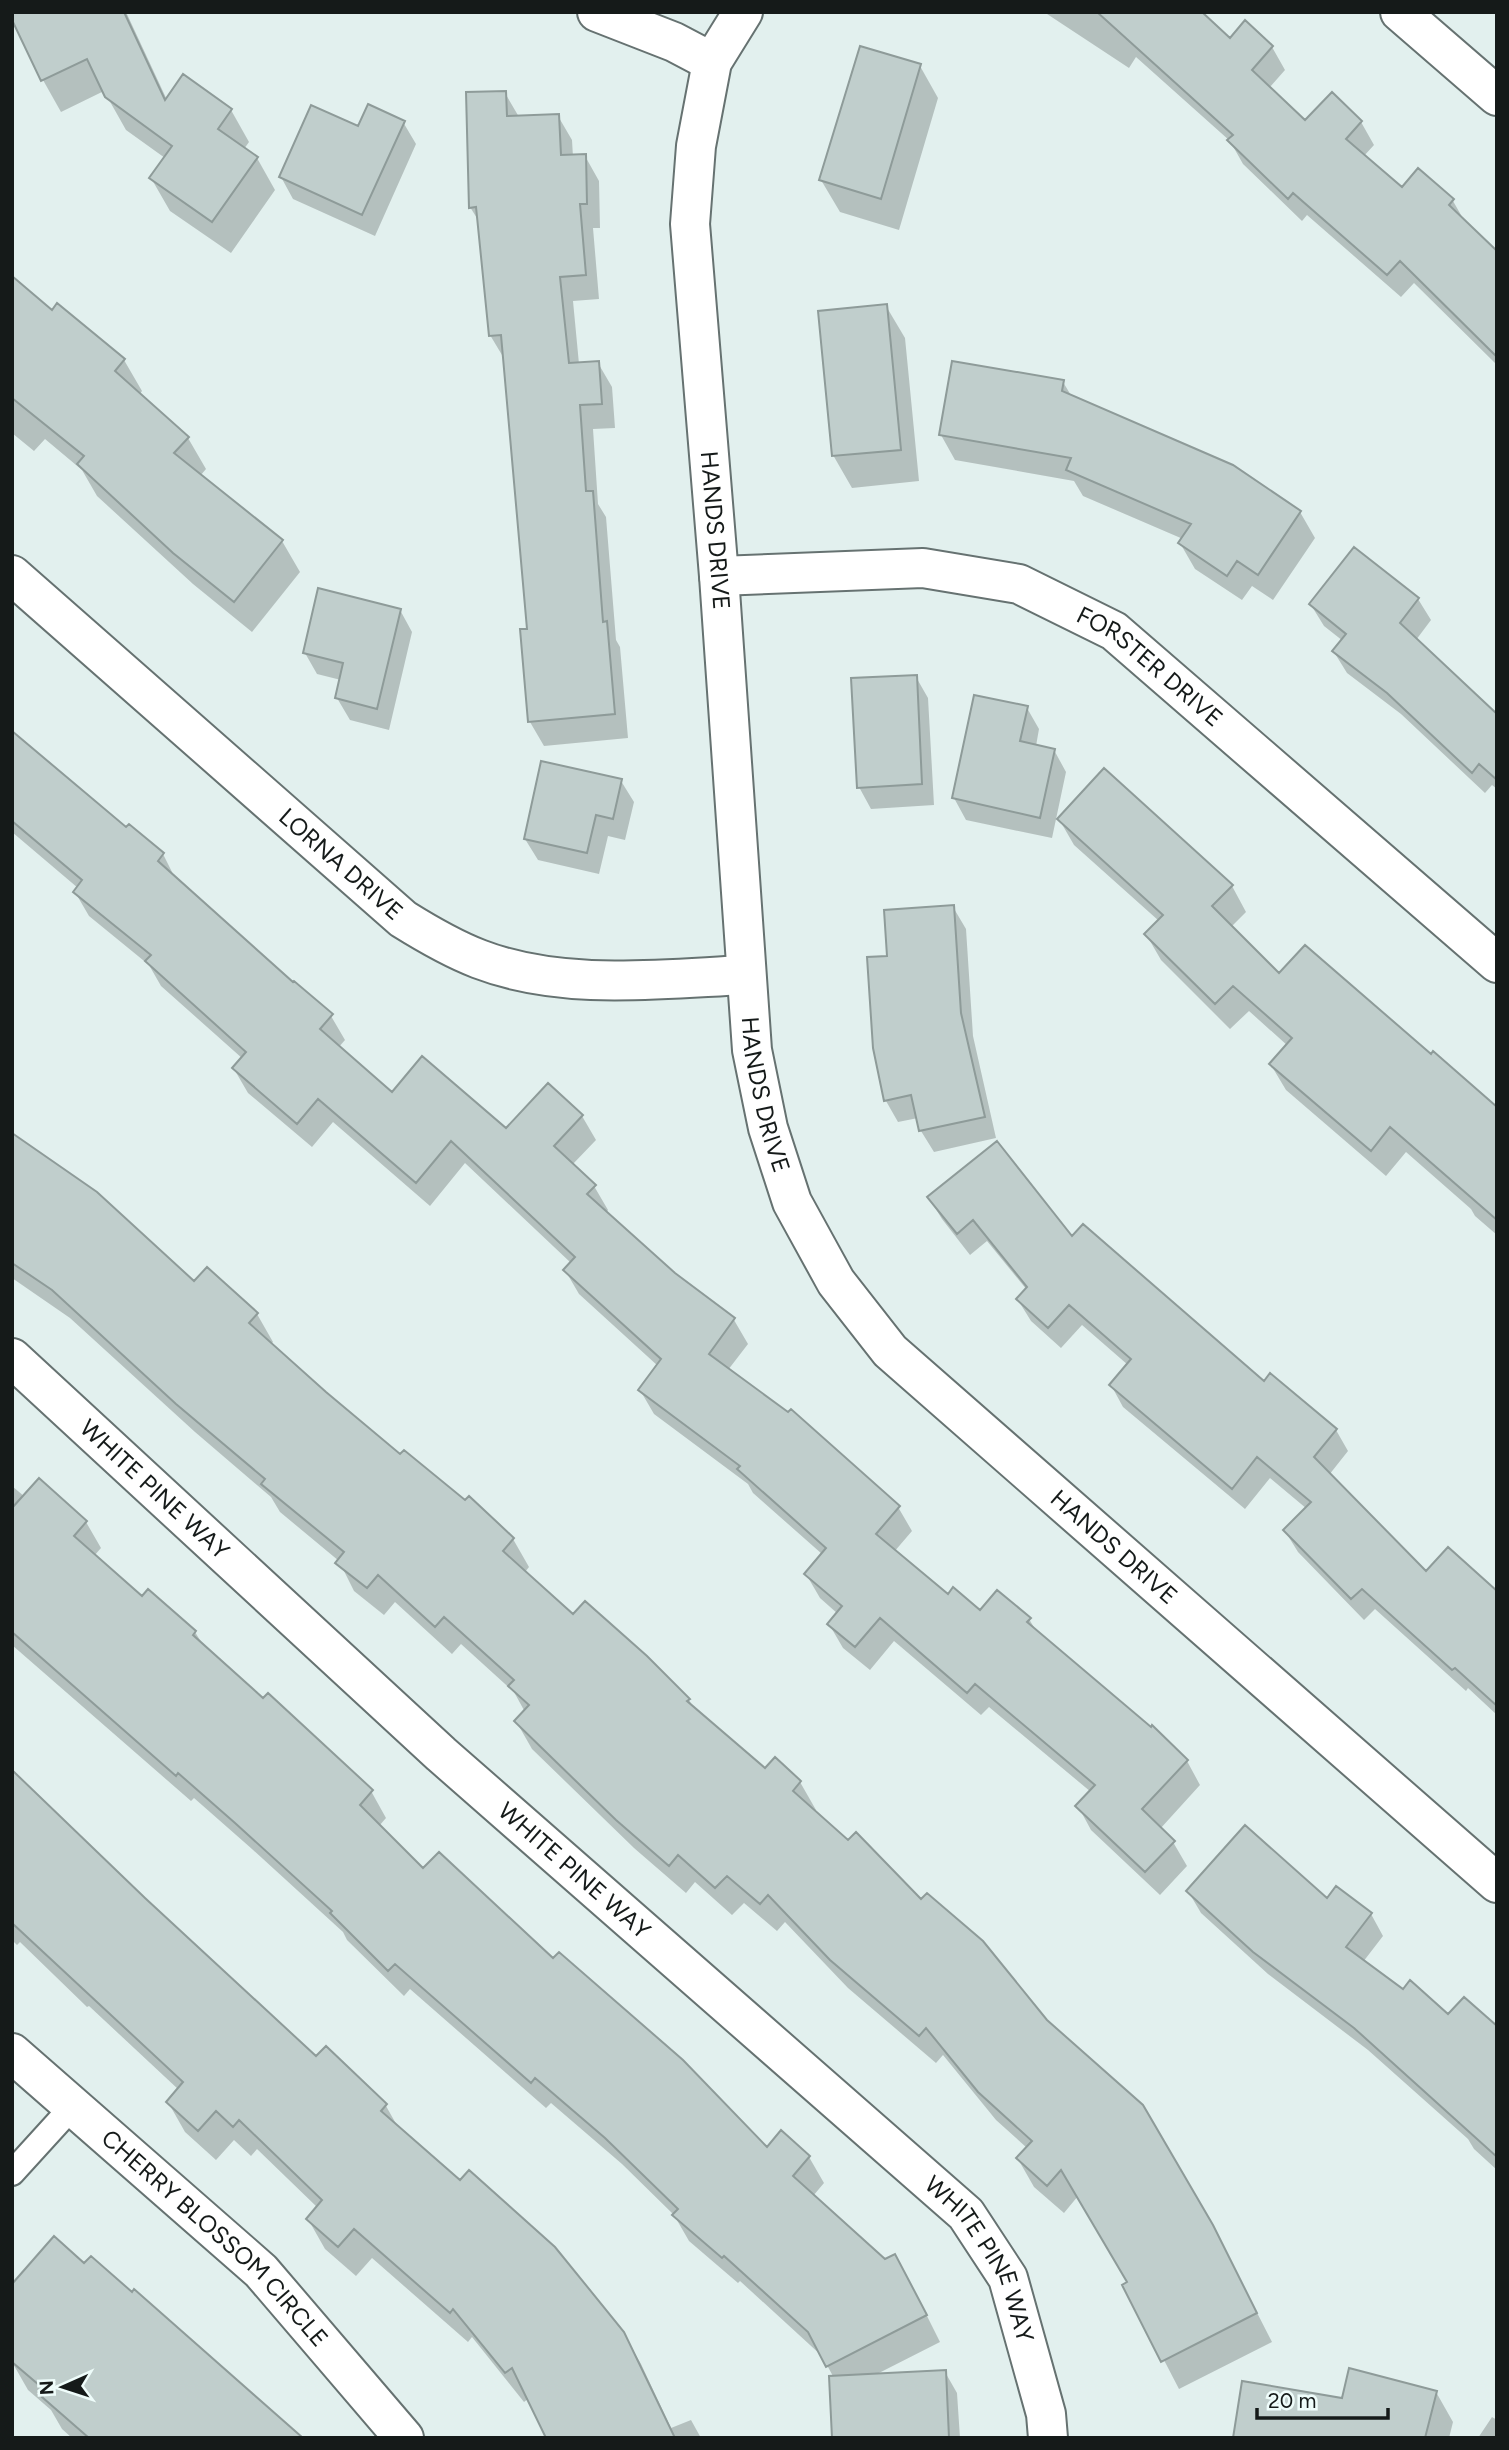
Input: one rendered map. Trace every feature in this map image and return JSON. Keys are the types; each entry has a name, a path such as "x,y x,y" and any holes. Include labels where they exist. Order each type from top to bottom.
{"street":[{"path":"597,12 674,42 712,62"},
{"name":"HANDS DRIVE","path":"743,12 712,62 696,146 690,224 719,576 752,1050 768,1128 792,1202 836,1282 890,1351 1497,1882"},
{"path":"1400,12 1497,96"},
{"name":"FORSTER DRIVE","path":"719,576 923,568 1019,584 1114,631 1497,963"},
{"name":"LORNA DRIVE","path":"12,575 403,919 430,935 480,960 531,973 589,980 745,975"},
{"name":"WHITE PINE WAY","path":"12,1358 441,1754 966,2214 1008,2278 1046,2414 1048,2438"},
{"name":"CHERRY BLOSSOM CIRCLE","path":"12,2053 261,2271 404,2438"}],"lane":[{"path":"12,2173 73,2106"}],"building":[{"path":"12,12 124,12 165,100 183,74 232,109 218,129 258,157 212,222 149,178 172,146 105,97 87,59 41,81 12,20"},
{"path":"1097,12 1202,12 1230,38 1245,20 1273,46 1252,70 1305,120 1332,92 1362,121 1346,139 1402,187 1418,168 1454,199 1449,205 1497,251 1497,357 1400,261 1387,275 1293,193 1288,199 1227,140 1233,135"},
{"path":"860,46 921,64 881,199 819,180"},
{"path":"506,91 507,116 559,114 561,155 586,154 587,204 580,204 586,275 560,277 569,363 599,361 602,404 580,405 586,491 593,491 603,622 607,621 615,714 528,722 520,629 527,629 501,335 489,336 476,207 469,208 466,92"},
{"path":"368,104 405,121 362,215 279,177 311,105 358,126"},
{"path":"12,276 52,310 57,303 125,359 115,371 189,437 174,453 283,540 234,602 173,553 77,464 84,456 12,398"},
{"path":"887,304 901,450 832,456 818,311"},
{"path":"952,361 1064,380 1062,391 1233,465 1301,511 1258,575 1237,561 1227,576 1178,543 1191,524 1066,470 1071,458 939,435"},
{"path":"1354,547 1419,598 1400,623 1497,714 1497,780 1479,764 1472,773 1387,693 1332,651 1346,634 1309,604"},
{"path":"318,588 401,609 377,709 335,698 343,663 303,653"},
{"path":"917,675 922,784 857,788 851,678"},
{"path":"974,695 1028,706 1020,741 1055,749 1040,818 952,798"},
{"path":"12,731 126,827 129,824 164,853 158,861 293,982 333,1014 320,1029 392,1092 422,1056 506,1128 548,1083 583,1115 554,1146 596,1185 587,1194 675,1273 735,1318 709,1354 788,1412 791,1409 900,1506 876,1534 948,1594 953,1587 980,1610 997,1590 1031,1618 1027,1622 1151,1727 1152,1725 1188,1760 1142,1809 1175,1841 1145,1872 1075,1806 1095,1785 975,1684 967,1693 880,1618 855,1647 827,1624 842,1606 804,1574 826,1548 737,1469 740,1466 638,1390 661,1359 563,1270 575,1257 451,1141 416,1183 318,1099 297,1124 232,1068 246,1052 145,961 151,955 73,892 82,880 12,821"},
{"path":"541,761 622,779 613,819 596,815 587,853 524,839"},
{"path":"1104,768 1233,885 1212,906 1279,973 1305,945 1497,1107 1497,1220 1390,1127 1371,1151 1269,1064 1292,1038 1233,986 1215,1004 1144,934 1163,915 1057,819"},
{"path":"954,905 961,1013 985,1117 919,1131 911,1095 884,1101 873,1048 867,957 887,956 884,910"},
{"path":"12,1133 97,1192 194,1281 207,1267 258,1313 249,1323 326,1392 400,1454 404,1450 465,1500 469,1496 514,1538 503,1551 573,1614 585,1601 647,1656 690,1699 687,1701 765,1768 775,1757 801,1781 793,1791 848,1840 856,1832 921,1899 927,1893 983,1941 1047,2020 1143,2105 1213,2225 1257,2313 1161,2362 1122,2285 1127,2282 1061,2170 1047,2186 1016,2158 1032,2141 978,2092 926,2028 919,2036 830,1960 768,1895 760,1904 727,1876 715,1888 678,1855 669,1866 616,1820 514,1721 529,1705 508,1686 514,1680 444,1617 435,1627 378,1575 367,1588 335,1563 344,1552 261,1484 265,1479 176,1404 52,1290 12,1263"},
{"path":"997,1141 1072,1236 1083,1224 1264,1381 1270,1373 1337,1429 1314,1457 1426,1571 1448,1547 1497,1591 1497,1706 1455,1668 1452,1670 1362,1589 1351,1599 1283,1530 1311,1502 1257,1457 1232,1489 1109,1385 1131,1359 1069,1305 1048,1328 1016,1299 1027,1287 973,1220 957,1234 927,1197"},
{"path":"39,1478 87,1521 74,1536 142,1596 148,1589 196,1631 193,1635 263,1698 268,1693 373,1790 360,1805 423,1868 439,1852 553,1958 559,1952 683,2060 767,2147 781,2130 810,2156 793,2176 885,2259 895,2254 927,2315 826,2367 808,2332 724,2256 722,2258 672,2215 678,2209 605,2138 535,2078 531,2083 395,1964 388,1971 330,1913 332,1911 235,1823 178,1773 176,1776 12,1632 12,1508"},
{"path":"12,1770 316,2056 326,2046 387,2104 381,2111 460,2180 469,2170 555,2247 624,2332 675,2438 546,2438 512,2368 505,2373 453,2309 450,2313 354,2229 338,2247 306,2219 322,2200 239,2120 233,2127 216,2111 198,2131 166,2102 183,2082 12,1923"},
{"path":"1245,1825 1327,1898 1336,1886 1372,1913 1346,1947 1403,1989 1410,1980 1448,2014 1464,1997 1497,2026 1497,2157 1354,2028 1253,1952 1186,1891"},
{"path":"54,2236 84,2263 91,2256 132,2292 134,2289 303,2438 89,2438 42,2397 46,2391 12,2362 12,2284"},
{"path":"1349,2368 1437,2391 1425,2438 1233,2438 1242,2381 1342,2398"},
{"path":"946,2370 949,2438 832,2438 829,2376"}]}
